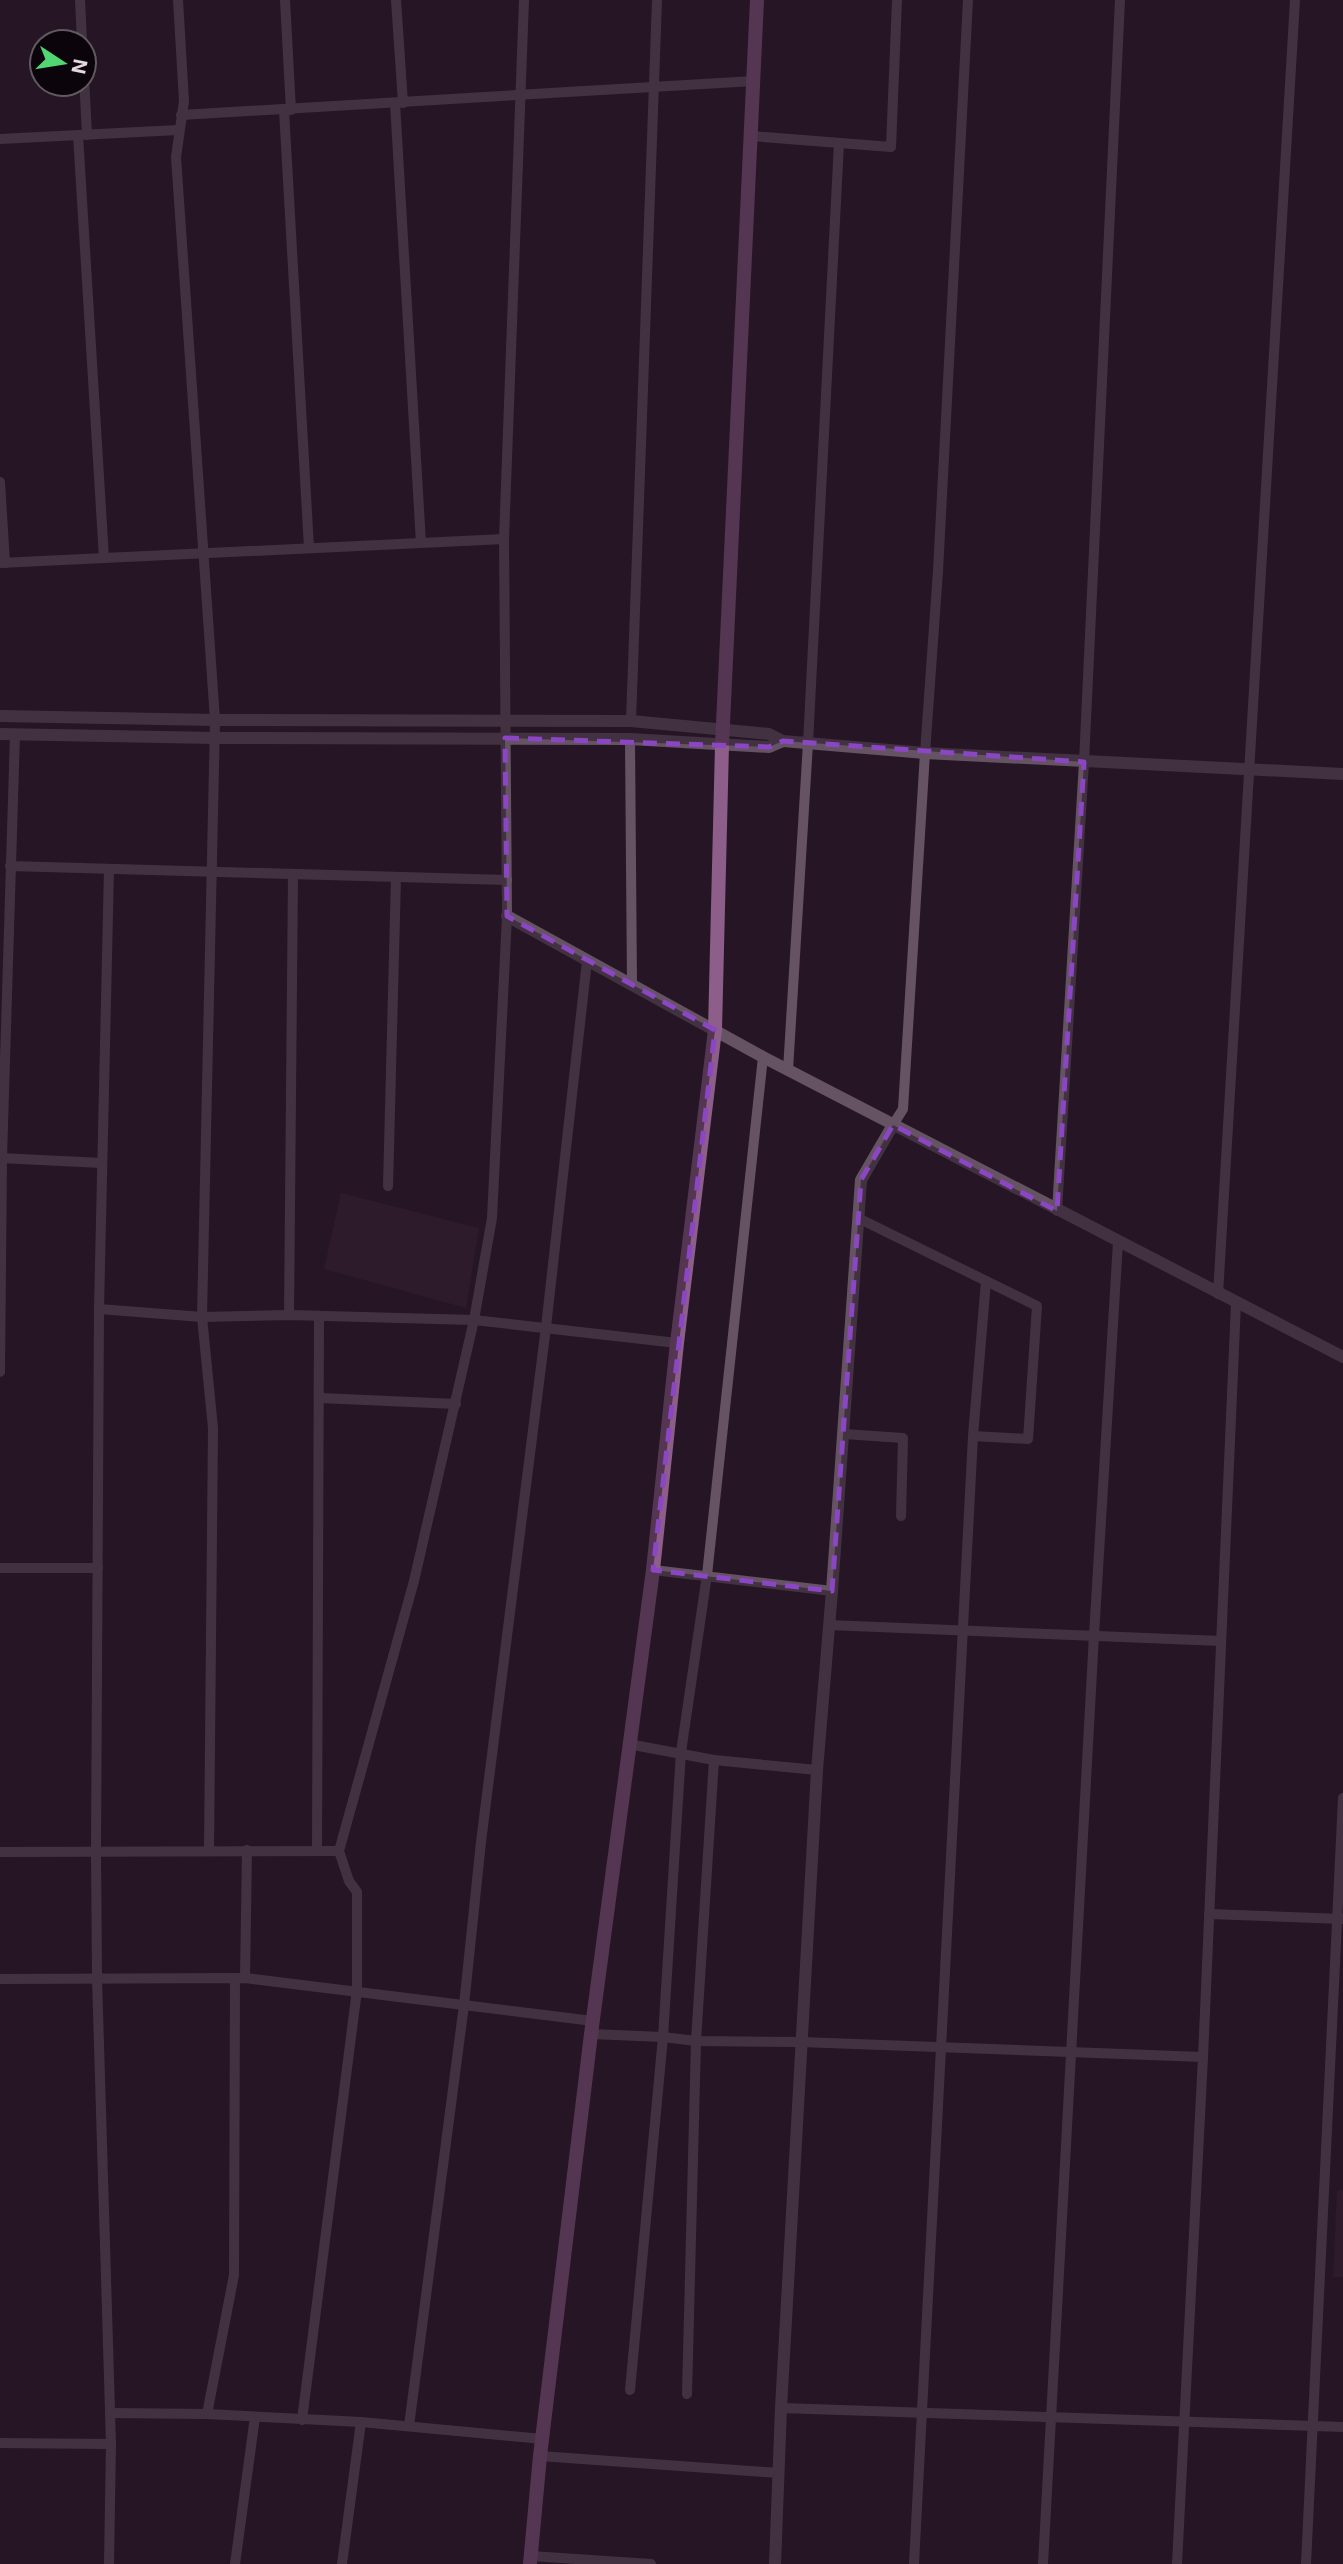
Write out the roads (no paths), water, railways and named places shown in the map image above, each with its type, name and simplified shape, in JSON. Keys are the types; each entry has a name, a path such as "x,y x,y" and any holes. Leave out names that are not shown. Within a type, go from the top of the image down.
{"main road":[{"path":"531,2560 540,2456 628,1744 653,1570 715,1030 723,737 757,0"}],"street":[{"path":"80,0 81,28"},
{"path":"178,0 184,101 176,157 215,720 202,1317 213,1428 209,1850"},
{"path":"285,0 309,548"},
{"path":"396,0 421,543"},
{"path":"302,2420 357,1990 357,1892 349,1881 339,1852 414,1581 456,1404 492,1218 507,916 504,539 524,0"},
{"path":"631,721 657,0"},
{"path":"751,136 891,147 897,0"},
{"path":"775,2564 781,2408 817,1770 861,1180 903,1109 938,571 968,0"},
{"path":"1057,1210 1084,762 1120,0"},
{"path":"1218,1294 1295,0"},
{"path":"181,115 754,81"},
{"path":"84,98 83,135 104,558"},
{"path":"0,139 178,130"},
{"path":"788,1070 839,143"},
{"path":"0,482 3,563 504,539"},
{"path":"0,716 215,720 631,721 723,737"},
{"path":"0,734 215,738 630,739 769,734 783,741 925,753 1343,774"},
{"path":"0,1372 7,861 15,734"},
{"path":"630,739 632,986"},
{"path":"7,861 109,869 507,880"},
{"path":"109,869 99,1309 96,1850 97,1978 111,2444 109,2564"},
{"path":"289,1315 293,874"},
{"path":"388,1186 396,877"},
{"path":"507,916 763,1057 1343,1357"},
{"path":"410,2426 546,1327 587,961"},
{"path":"630,2390 663,2037 681,1752 707,1575 763,1057"},
{"path":"1,1158 102,1163"},
{"path":"858,1218 1037,1306 1028,1439 973,1436"},
{"path":"1044,2564 1118,1242"},
{"path":"914,2564 973,1436 986,1281"},
{"path":"1177,2564 1203,2057 1236,1303"},
{"path":"99,1309 202,1317 289,1315 474,1320 677,1343"},
{"path":"317,1851 319,1316"},
{"path":"320,1398 456,1404"},
{"path":"844,1434 903,1438 901,1516"},
{"path":"0,1568 98,1567"},
{"path":"653,1570 832,1591"},
{"path":"829,1625 1221,1641"},
{"path":"628,1744 714,1759 817,1770"},
{"path":"687,2394 696,2041 714,1759"},
{"path":"1306,2564 1340,1919 1343,1798"},
{"path":"207,2414 234,2275 240,1978 247,1850"},
{"path":"0,1852 339,1852"},
{"path":"1209,1914 1340,1919"},
{"path":"0,1979 240,1978 357,1990 464,2005 592,2028 696,2041 801,2042 1203,2057"},
{"path":"781,2408 1343,2427"},
{"path":"110,2413 207,2414 361,2422 543,2439"},
{"path":"235,2564 255,2417"},
{"path":"342,2564 361,2422"},
{"path":"0,2443 111,2444"},
{"path":"540,2456 779,2473"},
{"path":"531,2560 651,2564"}]}
